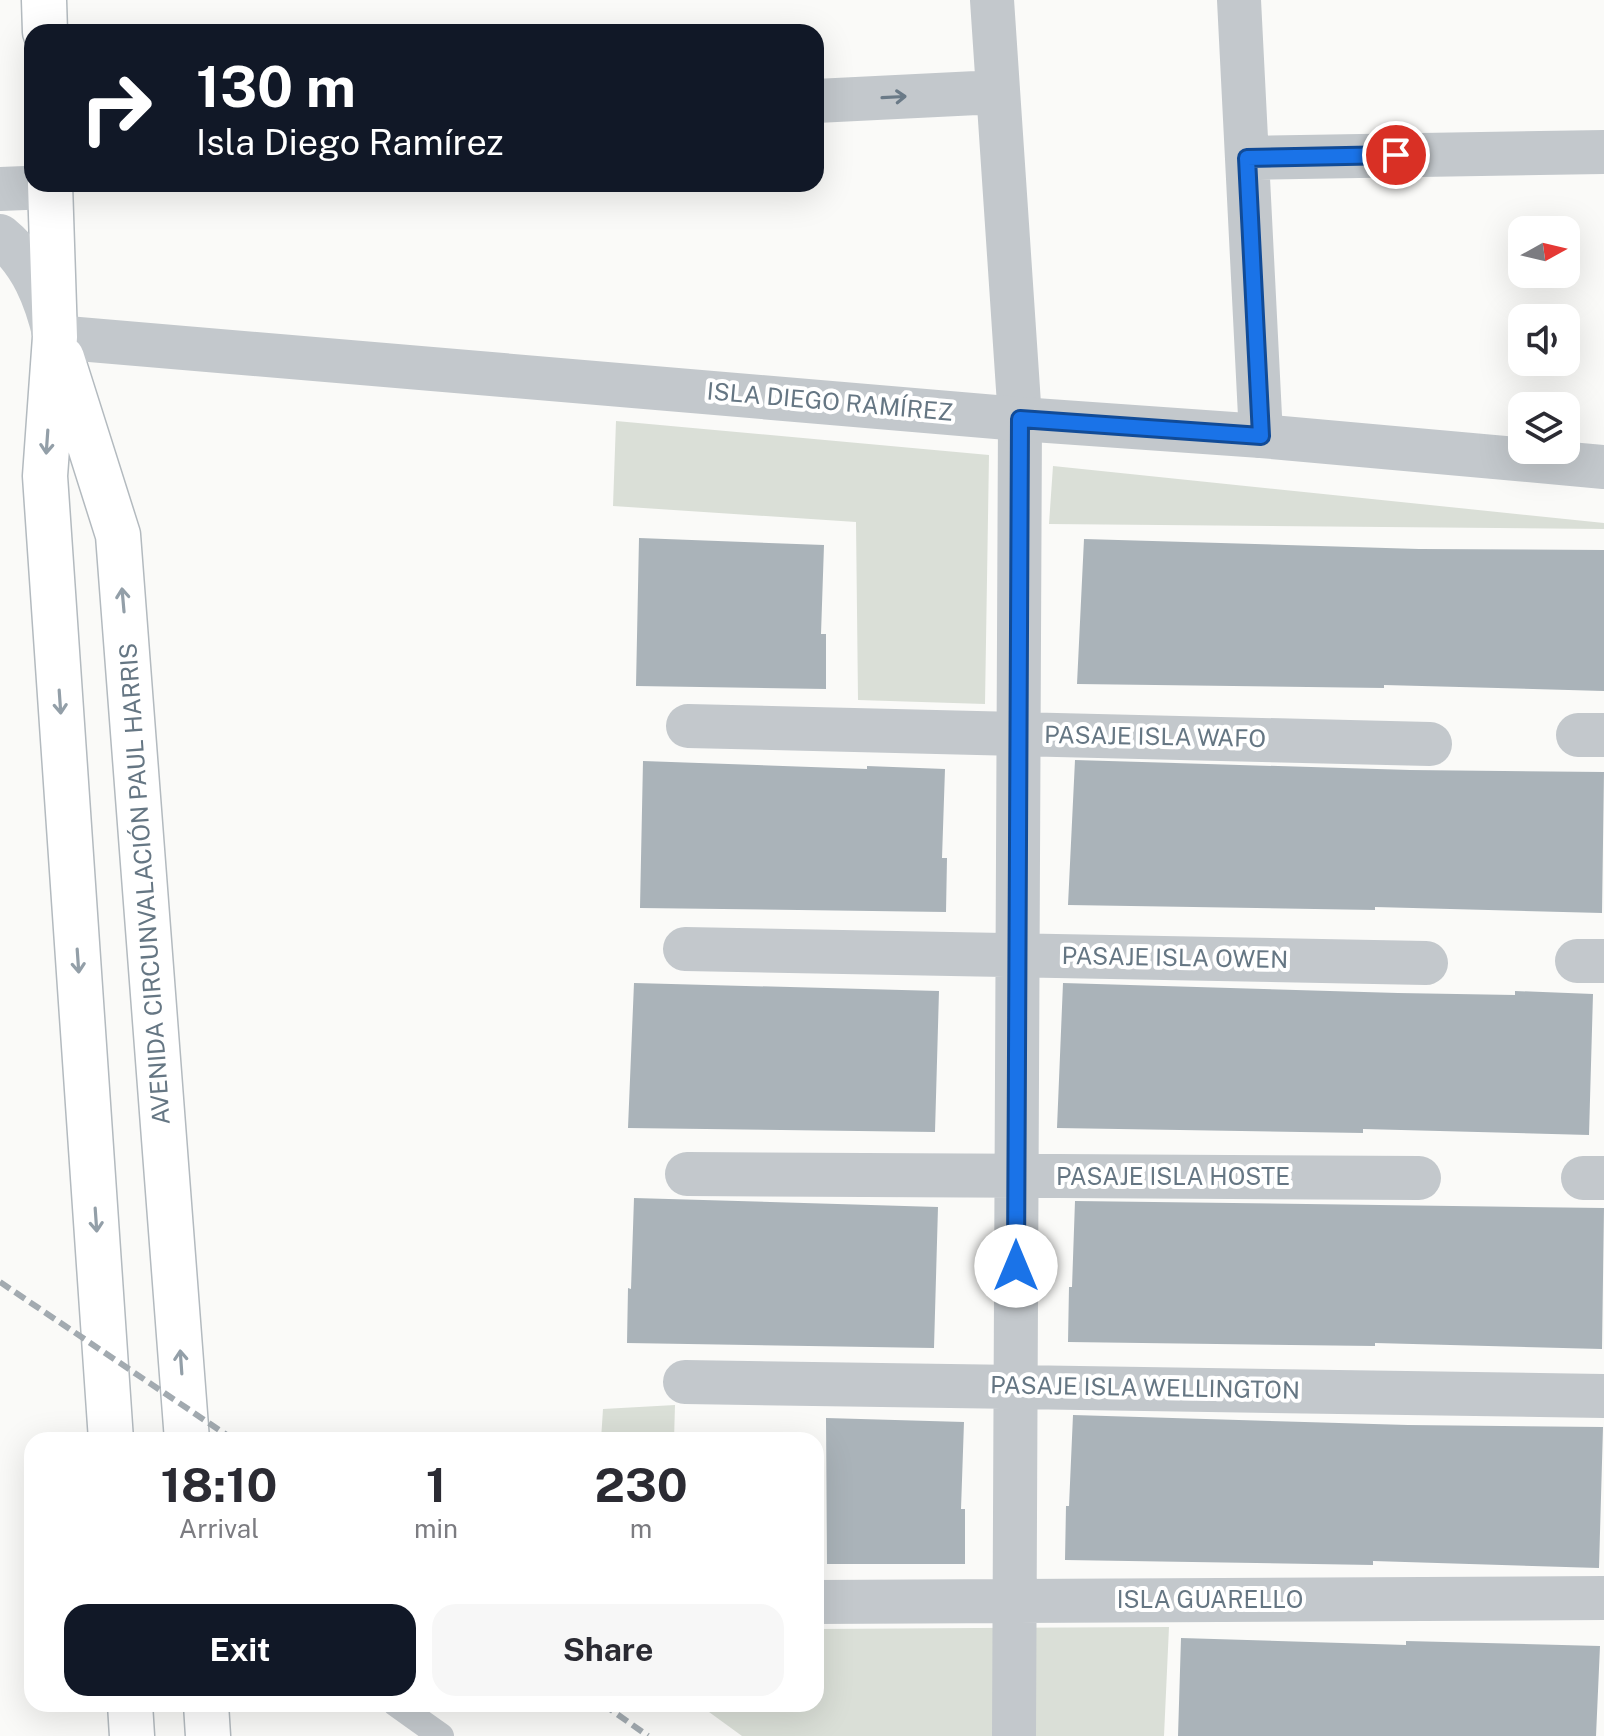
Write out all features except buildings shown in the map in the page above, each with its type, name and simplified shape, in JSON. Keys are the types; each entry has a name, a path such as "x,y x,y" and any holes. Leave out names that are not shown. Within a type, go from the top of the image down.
{"main road":[{"path":"44,0 45,24"},
{"name":"AVENIDA CIRCUNVALACIÓN PAUL HARRIS","path":"50,192 55,337 45,476 110,1432"},
{"name":"AVENIDA CIRCUNVALACIÓN PAUL HARRIS","path":"55,337 118,535 186,1432"},
{"path":"130,1712 132,1736"},
{"path":"206,1712 208,1736"}],"street":[{"path":"992,0 1020,419 1014,1736"},
{"path":"1239,0 1261,436"},
{"path":"824,101 997,92"},
{"path":"1247,158 1604,152"},
{"path":"0,189 24,187"},
{"path":"0,236 24,261 39,284 55,337"},
{"name":"ISLA DIEGO RAMÍREZ","path":"55,337 1604,467"},
{"name":"PASAJE ISLA WAFO","path":"688,726 1430,744"},
{"name":"PASAJE ISLA OWEN","path":"685,949 1426,963"},
{"name":"PASAJE ISLA HOSTE","path":"687,1174 1419,1178"},
{"name":"PASAJE ISLA WELLINGTON","path":"685,1382 1604,1396"},
{"name":"ISLA GUARELLO","path":"824,1602 1604,1598"}],"lane":[{"path":"407,1712 441,1736"}],"shaded area":[{"path":"616,421 989,455 985,704 858,700 856,522 613,506"},
{"path":"1053,466 1604,523 1604,529 1049,524"},
{"path":"675,1405 674,1432 602,1432 603,1409"},
{"path":"1169,1627 1164,1736 742,1736 709,1712 824,1712 824,1629"}],"railway":[{"path":"0,1282 222,1432"},
{"path":"614,1712 648,1736"}],"route":[{"path":"1016,1266 1020,419 1261,436 1247,158 1396,155"}]}
